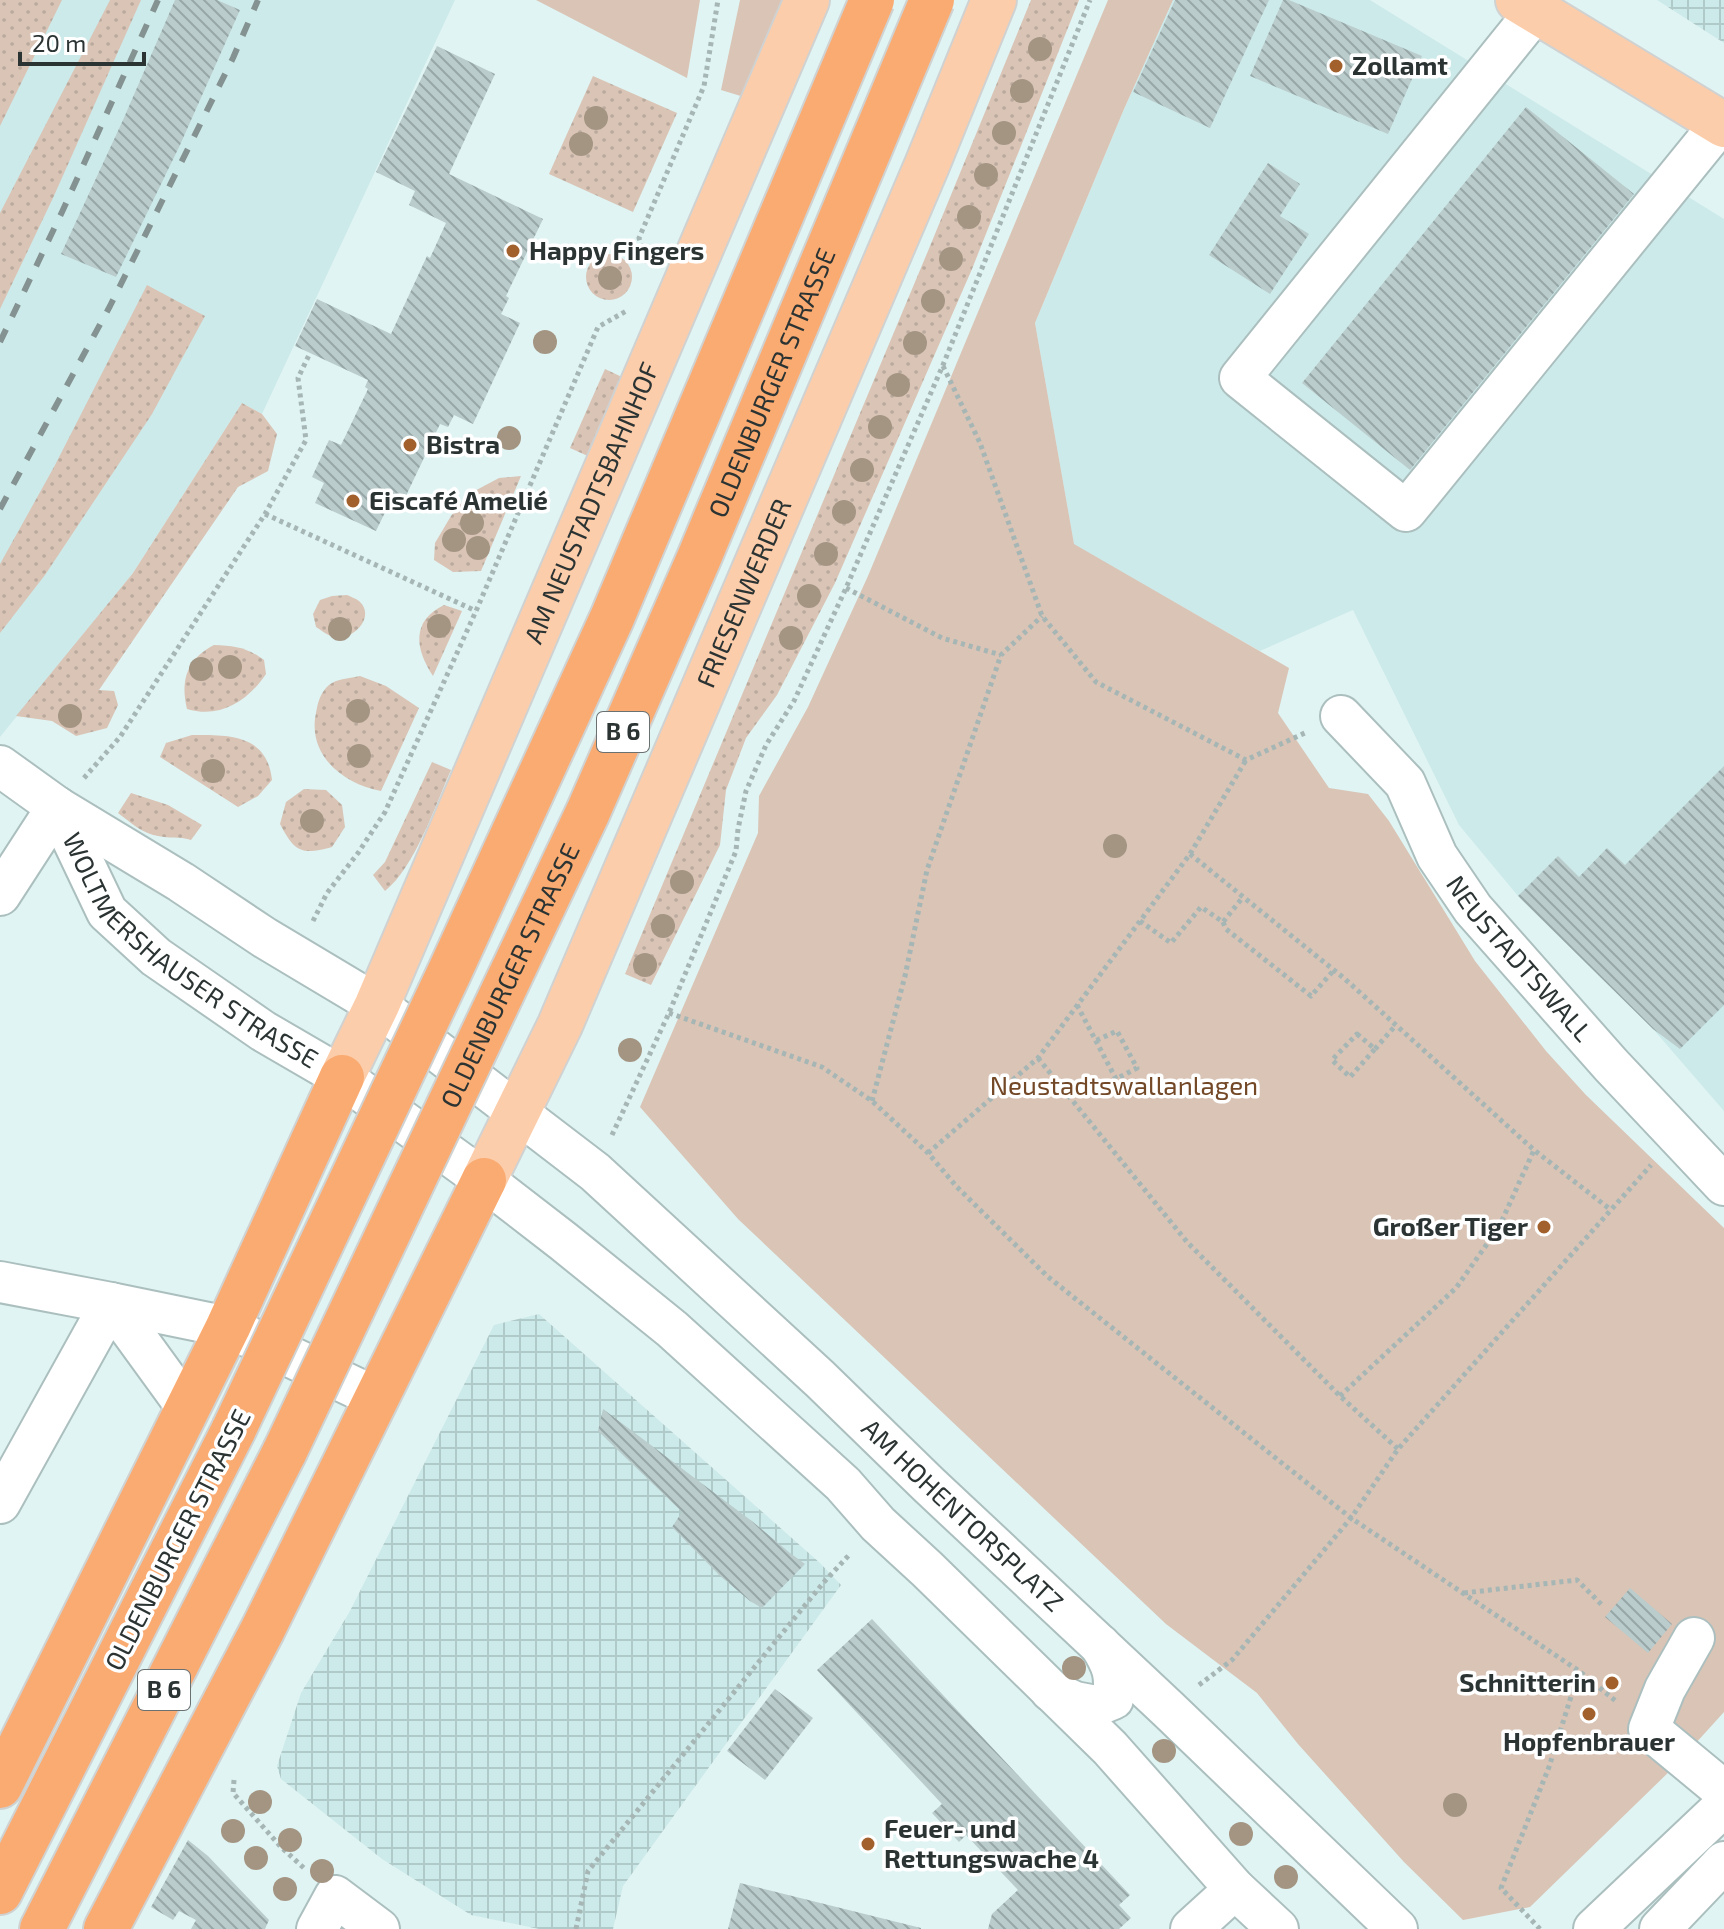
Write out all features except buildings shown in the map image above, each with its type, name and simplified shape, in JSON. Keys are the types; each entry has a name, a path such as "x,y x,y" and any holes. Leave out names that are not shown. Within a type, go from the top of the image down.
{"highway":[{"name":"OLDENBURGER STRASSE","path":"0,1892 234,1429 457,957 606,632 872,0"},
{"name":"OLDENBURGER STRASSE","path":"42,1929 285,1451 600,784 699,558 932,0"},
{"path":"0,1786 228,1327 342,1077"},
{"path":"106,1929 263,1629 484,1180"}],"main road":[{"name":"AM NEUSTADTSBAHNHOF","path":"342,1077 377,1005 807,0"},
{"name":"FRIESENWERDER","path":"484,1180 560,1025 927,165 994,0"},
{"path":"1527,5 1722,124"}],"street":[{"path":"1527,5 1240,378 1406,511 1722,124"},
{"name":"NEUSTADTSWALL","path":"1341,716 1405,783 1437,856 1473,909 1611,1065 1724,1185"},
{"name":"WOLTMERSHAUSER STRASSE","path":"0,766 57,807 377,1005 517,1112"},
{"name":"WOLTMERSHAUSER STRASSE","path":"57,807 107,912 156,957 263,1031 342,1077 484,1180"},
{"path":"0,895 57,807"},
{"name":"AM HOHENTORSPLATZ","path":"517,1112 595,1172 820,1379 1397,1929"},
{"path":"484,1180 672,1329 843,1484 878,1524 1110,1748 1235,1889 1278,1929"},
{"path":"0,1282 228,1327 377,1398"},
{"path":"111,1303 188,1409"},
{"path":"0,1503 111,1303"},
{"path":"843,1484 873,1470 901,1475 929,1485"},
{"path":"1694,1638 1665,1689 1649,1729 1724,1791"},
{"path":"1051,1691 1075,1702 1096,1706 1113,1699 1116,1682 1111,1664 1098,1643"},
{"path":"1594,1929 1724,1806"},
{"path":"1660,1929 1724,1862"},
{"path":"1191,1929 1235,1889"},
{"path":"326,1913 379,1929"}],"path":[{"path":"639,238 704,86 718,0"},
{"path":"595,1172 669,1013 736,851 746,791 766,745 794,701 943,365 1090,0"},
{"path":"297,956 327,893 385,812 476,611 598,327"},
{"path":"57,807 120,737 265,514 306,440 298,378 310,353"},
{"path":"943,365 980,443 1042,616 1096,682 1246,760"},
{"path":"265,514 476,611"},
{"path":"846,588 942,638 1001,655"},
{"path":"872,1101 905,976 927,870 1001,655 1042,616"},
{"path":"928,1153 1038,1058 1190,854 1246,760 1341,716"},
{"path":"1190,854 1334,970 1534,1150 1611,1210"},
{"path":"1223,922 1243,897"},
{"path":"1140,921 1171,943 1201,907 1311,996 1334,970"},
{"path":"1077,1005 1095,1041 1116,1079 1137,1068 1117,1031 1095,1041"},
{"path":"669,1013 822,1067 872,1101 928,1153 957,1187 1047,1276 1351,1518 1579,1671 1649,1729"},
{"path":"1375,1049 1357,1034 1332,1060 1350,1077 1375,1049 1396,1025"},
{"path":"1038,1058 1187,1242 1340,1396 1398,1449"},
{"path":"1168,1709 1232,1660 1351,1518 1398,1449 1678,1134"},
{"path":"1340,1396 1456,1288 1499,1227 1534,1150"},
{"path":"576,1929 588,1871 824,1582 878,1524"},
{"path":"1463,1593 1577,1580 1603,1606"},
{"path":"1540,1929 1501,1888 1549,1767 1579,1671"},
{"path":"233,1793 281,1847 326,1913"}],"shaded area":[{"path":"0,0 455,0 262,414 242,403 133,573 0,737"},
{"path":"1173,0 1370,0 1724,219 1724,1111 1653,1029 1518,896 1459,825 1353,610 1260,651 1074,545 1035,323"},
{"path":"1657,0 1724,0 1724,43"},
{"path":"539,1314 841,1585 623,1886 613,1929 539,1929 471,1915 382,1859 281,1779 277,1766 301,1693 350,1611 494,1325"}],"green space":[{"path":"0,0 62,0 0,126"},
{"path":"110,0 141,0 0,309 0,213"},
{"path":"536,0 700,0 687,78"},
{"path":"740,0 783,0 744,97 721,90"},
{"path":"1031,0 1079,0 972,269 835,583 777,695 746,738 726,790 720,845 651,985 625,974"},
{"name":"Neustadtswallanlagen","path":"1108,0 1173,0 1035,323 1074,544 1289,668 1278,713 1329,788 1368,794 1389,821 1475,961 1546,1051 1586,1095 1724,1228 1724,1712 1675,1766 1530,1907 1463,1920 1404,1862 1298,1744 1257,1693 1166,1624 738,1219 640,1107 758,833 759,796 808,707 868,576"},
{"path":"593,76 677,113 633,212 549,174"},
{"path":"609,254 625,261 632,277 625,293 609,300 593,293 586,277 593,261"},
{"path":"147,285 205,316 152,414 45,575 0,633 0,564 54,467"},
{"path":"605,369 624,378 590,457 570,448"},
{"path":"242,403 262,414 277,434 268,471 238,487 99,690 114,691 118,705 107,728 76,736 52,721 16,716 133,573"},
{"path":"521,476 481,571 453,572 434,560 435,543 469,494 499,478"},
{"path":"347,595 364,607 364,621 360,627 340,638 316,627 313,614 320,600"},
{"path":"444,605 462,611 433,676 422,656 419,636 426,619"},
{"path":"214,645 252,652 264,660 266,674 251,692 232,705 211,712 187,709 184,689 188,671 197,657"},
{"path":"360,676 386,686 419,708 381,791 341,774 331,765 317,742 316,713 323,691 336,681"},
{"path":"192,735 244,740 263,754 272,780 258,796 238,807 160,757 166,743"},
{"path":"432,762 451,770 415,852 385,891 373,875 385,862"},
{"path":"304,789 326,790 342,805 345,827 332,847 313,851 300,849 290,841 280,824 286,802"},
{"path":"131,793 168,805 202,825 191,840 147,833 118,813"}],"railway":[{"path":"0,342 158,0"},
{"path":"0,509 110,306 233,58 258,0"}],"place":[{"name":"Zollamt","path":"1336,66"},
{"name":"Happy Fingers","path":"513,251"},
{"name":"Bistra","path":"410,445"},
{"name":"Eiscafé Amelié","path":"353,501"},
{"name":"Großer Tiger","path":"1544,1227"},
{"name":"Schnitterin","path":"1612,1683"},
{"name":"Hopfenbrauer","path":"1589,1714"},
{"name":"Feuer- und Rettungswache 4","path":"868,1844"}]}
